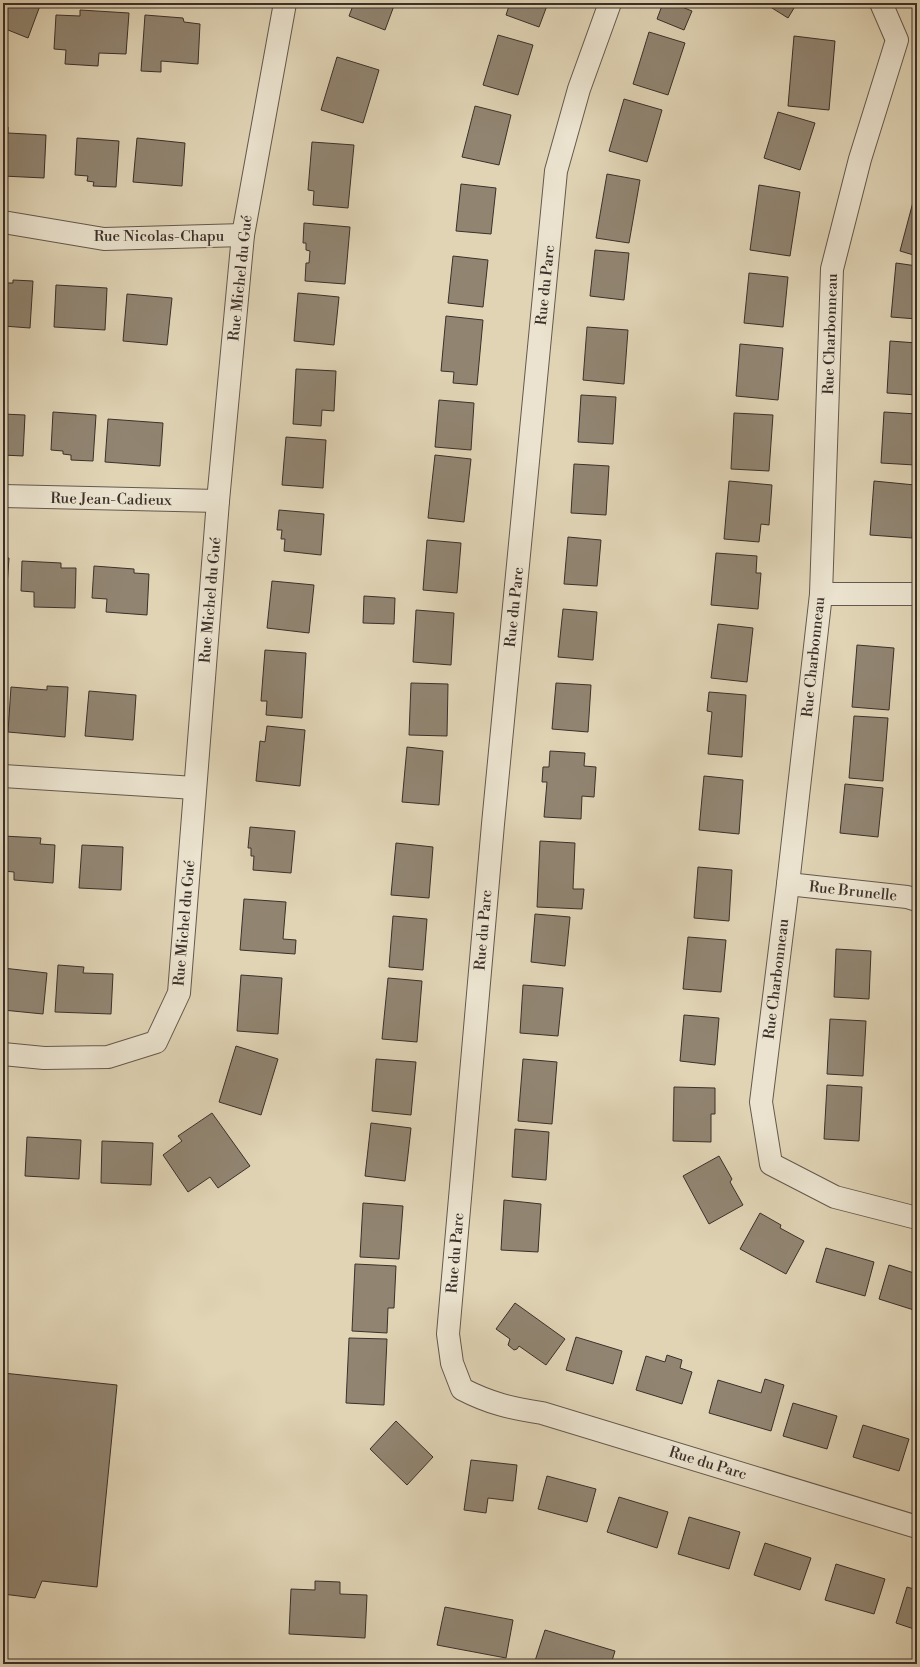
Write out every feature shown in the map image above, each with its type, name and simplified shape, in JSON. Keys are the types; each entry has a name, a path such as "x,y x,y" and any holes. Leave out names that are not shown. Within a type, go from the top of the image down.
{"street":[{"name":"Rue Michel du Gué","path":"3,1054 44,1058 108,1057 156,1042 179,993 218,501 243,235 285,3"},
{"name":"Rue du Parc","path":"610,3 579,89 556,171 494,816 449,1318 448,1334 452,1362 462,1389 482,1399 510,1408 542,1412 917,1527"},
{"name":"Rue Charbonneau","path":"881,3 897,40 860,159 832,269 821,594 788,884 760,1102 771,1164 835,1197 917,1218"},
{"name":"Rue Nicolas-Chapu","path":"3,222 104,239 243,235"},
{"name":"Rue Jean-Cadieux","path":"3,496 218,501"},
{"path":"821,594 917,594"},
{"path":"3,776 195,788"},
{"name":"Rue Brunelle","path":"788,884 907,897 917,900"}],"building":[{"path":"3,3 41,3 28,38 3,28"},
{"path":"354,3 395,3 385,30 349,16"},
{"path":"510,3 548,3 539,27 506,15"},
{"path":"663,3 672,3 692,11 684,30 657,19"},
{"path":"764,3 797,3 788,18"},
{"path":"80,10 129,13 126,54 99,53 98,66 65,64 66,50 54,49 56,15 80,16"},
{"path":"145,15 183,18 184,22 200,24 198,64 161,61 161,72 141,71"},
{"path":"649,32 685,43 668,95 633,84"},
{"path":"498,35 533,45 518,95 483,85"},
{"path":"794,36 835,41 829,110 788,106"},
{"path":"337,57 379,70 363,123 321,110"},
{"path":"624,99 662,110 647,162 609,151"},
{"path":"475,106 511,115 499,165 462,157"},
{"path":"778,112 815,123 800,170 764,158"},
{"path":"3,127 8,127 8,133 46,135 44,178 3,176"},
{"path":"77,138 119,141 116,187 93,186 94,182 87,181 88,176 75,175"},
{"path":"137,138 185,143 182,186 133,182"},
{"path":"312,142 354,145 348,208 313,205 314,191 308,190"},
{"path":"607,174 640,180 629,243 596,238"},
{"path":"461,184 496,188 491,234 456,231"},
{"path":"759,185 800,192 790,256 750,250"},
{"path":"917,187 917,256 900,251"},
{"path":"304,223 350,227 345,284 305,281 306,263 309,263 310,251 306,250 306,243 303,243"},
{"path":"595,250 629,253 624,300 590,296"},
{"path":"453,256 488,260 483,307 448,303"},
{"path":"896,263 917,266 917,319 891,317"},
{"path":"749,273 788,277 783,327 744,323"},
{"path":"13,280 33,281 30,328 3,326 3,286 5,286 5,283 13,283"},
{"path":"56,285 107,288 105,330 54,327"},
{"path":"298,293 339,297 334,345 294,341"},
{"path":"127,294 172,298 167,345 123,341"},
{"path":"446,316 483,320 477,385 453,383 454,372 441,371"},
{"path":"587,327 628,330 624,384 583,380"},
{"path":"890,341 917,343 917,395 887,393"},
{"path":"740,344 783,348 778,400 736,396"},
{"path":"296,369 336,371 334,411 322,410 321,426 293,424"},
{"path":"581,395 616,397 613,444 578,442"},
{"path":"439,400 474,403 471,450 435,447"},
{"path":"53,412 96,415 93,461 71,460 71,455 63,454 63,451 51,450"},
{"path":"884,412 917,414 915,465 881,463"},
{"path":"734,413 773,415 769,471 731,469"},
{"path":"3,414 25,415 23,456 3,455"},
{"path":"108,419 163,423 160,466 105,462"},
{"path":"286,437 326,440 323,488 282,485"},
{"path":"435,455 471,459 464,522 428,518"},
{"path":"574,464 609,466 606,515 571,513"},
{"path":"729,481 772,485 769,525 761,524 759,542 724,539"},
{"path":"874,481 915,485 912,538 870,535"},
{"path":"279,510 324,514 321,555 284,551 285,539 281,539 282,530 277,530"},
{"path":"568,537 601,540 597,586 564,584"},
{"path":"427,540 461,543 457,593 423,590"},
{"path":"716,553 757,556 756,573 761,573 758,609 711,605"},
{"path":"3,558 9,558 6,600 3,599"},
{"path":"22,561 61,563 61,568 76,568 75,608 34,607 34,592 21,591"},
{"path":"94,566 134,569 134,573 149,574 147,615 106,612 107,599 92,598"},
{"path":"272,581 314,585 309,633 267,628"},
{"path":"364,596 395,598 394,624 363,623"},
{"path":"563,609 597,612 593,660 558,657"},
{"path":"416,610 454,613 451,665 413,662"},
{"path":"718,624 753,628 747,682 711,678"},
{"path":"857,645 894,648 889,710 852,707"},
{"path":"265,650 306,653 302,718 266,715 267,701 261,701"},
{"path":"411,683 448,684 447,736 409,735"},
{"path":"556,683 591,685 588,732 552,729"},
{"path":"47,686 68,687 65,737 8,732 11,687 47,690"},
{"path":"89,691 136,695 133,740 85,736"},
{"path":"709,692 746,695 742,757 708,754 712,712 707,711"},
{"path":"854,716 888,718 883,781 849,778"},
{"path":"267,726 305,730 300,786 256,781 260,741 265,742"},
{"path":"407,747 443,751 439,805 402,802"},
{"path":"550,751 585,753 584,766 596,767 594,797 582,796 581,819 544,817 547,782 542,782 543,767 549,767"},
{"path":"704,776 743,780 739,834 699,830"},
{"path":"845,784 883,788 878,837 840,833"},
{"path":"250,827 295,831 291,873 253,870 254,856 251,856 251,848 248,848"},
{"path":"3,836 41,838 40,844 55,845 53,883 14,880 14,872 3,871"},
{"path":"540,841 575,843 573,889 584,889 582,909 537,907"},
{"path":"396,843 433,847 429,898 391,895"},
{"path":"82,845 123,847 121,890 79,888"},
{"path":"698,867 732,870 729,921 694,918"},
{"path":"244,899 286,902 283,939 296,940 295,954 240,950"},
{"path":"535,914 570,917 565,966 531,962"},
{"path":"393,916 427,919 423,970 389,967"},
{"path":"688,937 726,940 721,992 683,989"},
{"path":"836,949 871,951 869,999 834,997"},
{"path":"58,965 84,967 83,973 113,974 111,1014 55,1012"},
{"path":"3,968 47,973 43,1014 3,1010"},
{"path":"241,975 282,978 278,1034 237,1031"},
{"path":"388,978 422,981 417,1042 382,1039"},
{"path":"523,985 563,988 558,1036 520,1033"},
{"path":"684,1015 719,1018 715,1065 680,1061"},
{"path":"830,1019 866,1021 863,1076 827,1074"},
{"path":"236,1046 278,1059 261,1115 219,1102"},
{"path":"376,1059 416,1062 411,1115 372,1111"},
{"path":"523,1059 557,1062 552,1124 518,1121"},
{"path":"827,1085 862,1087 859,1141 824,1139"},
{"path":"674,1087 715,1088 715,1114 711,1114 711,1142 673,1141"},
{"path":"212,1113 250,1166 218,1188 210,1177 188,1192 163,1155 182,1141 178,1136"},
{"path":"371,1123 411,1128 405,1181 365,1176"},
{"path":"515,1129 549,1132 546,1180 512,1177"},
{"path":"3,1135 5,1135 3,1166"},
{"path":"27,1137 81,1140 79,1179 25,1176"},
{"path":"102,1141 153,1143 151,1185 101,1183"},
{"path":"719,1156 732,1179 730,1182 743,1205 709,1224 683,1176"},
{"path":"504,1200 541,1204 538,1252 501,1250"},
{"path":"363,1203 403,1206 399,1259 360,1257"},
{"path":"760,1213 781,1225 780,1228 804,1241 786,1274 740,1249"},
{"path":"826,1248 874,1262 865,1296 816,1282"},
{"path":"355,1264 396,1266 394,1308 388,1308 387,1333 352,1331"},
{"path":"889,1265 917,1274 917,1311 879,1299"},
{"path":"515,1303 565,1339 546,1365 519,1346 514,1350 508,1345 510,1339 496,1329"},
{"path":"576,1337 622,1351 613,1384 566,1370"},
{"path":"349,1338 387,1339 384,1405 346,1403"},
{"path":"667,1355 682,1360 680,1368 692,1372 682,1404 636,1390 646,1356 665,1362"},
{"path":"3,1373 117,1385 97,1587 42,1581 35,1598 3,1594"},
{"path":"765,1379 784,1385 771,1431 709,1413 718,1380 761,1393"},
{"path":"793,1403 837,1416 827,1449 783,1436"},
{"path":"396,1421 433,1457 407,1485 370,1449"},
{"path":"863,1425 909,1439 899,1471 853,1457"},
{"path":"471,1460 517,1465 513,1501 488,1498 486,1513 464,1510"},
{"path":"547,1476 596,1489 587,1522 538,1509"},
{"path":"619,1497 668,1512 657,1548 607,1532"},
{"path":"689,1517 740,1532 729,1569 678,1554"},
{"path":"765,1543 811,1558 800,1590 754,1575"},
{"path":"836,1564 885,1579 874,1614 825,1600"},
{"path":"315,1581 340,1582 340,1594 367,1595 365,1638 289,1634 291,1589 315,1590"},
{"path":"907,1587 917,1590 917,1630 896,1623"},
{"path":"445,1607 513,1620 506,1658 437,1645"},
{"path":"545,1630 615,1651 611,1664 534,1664"}]}
